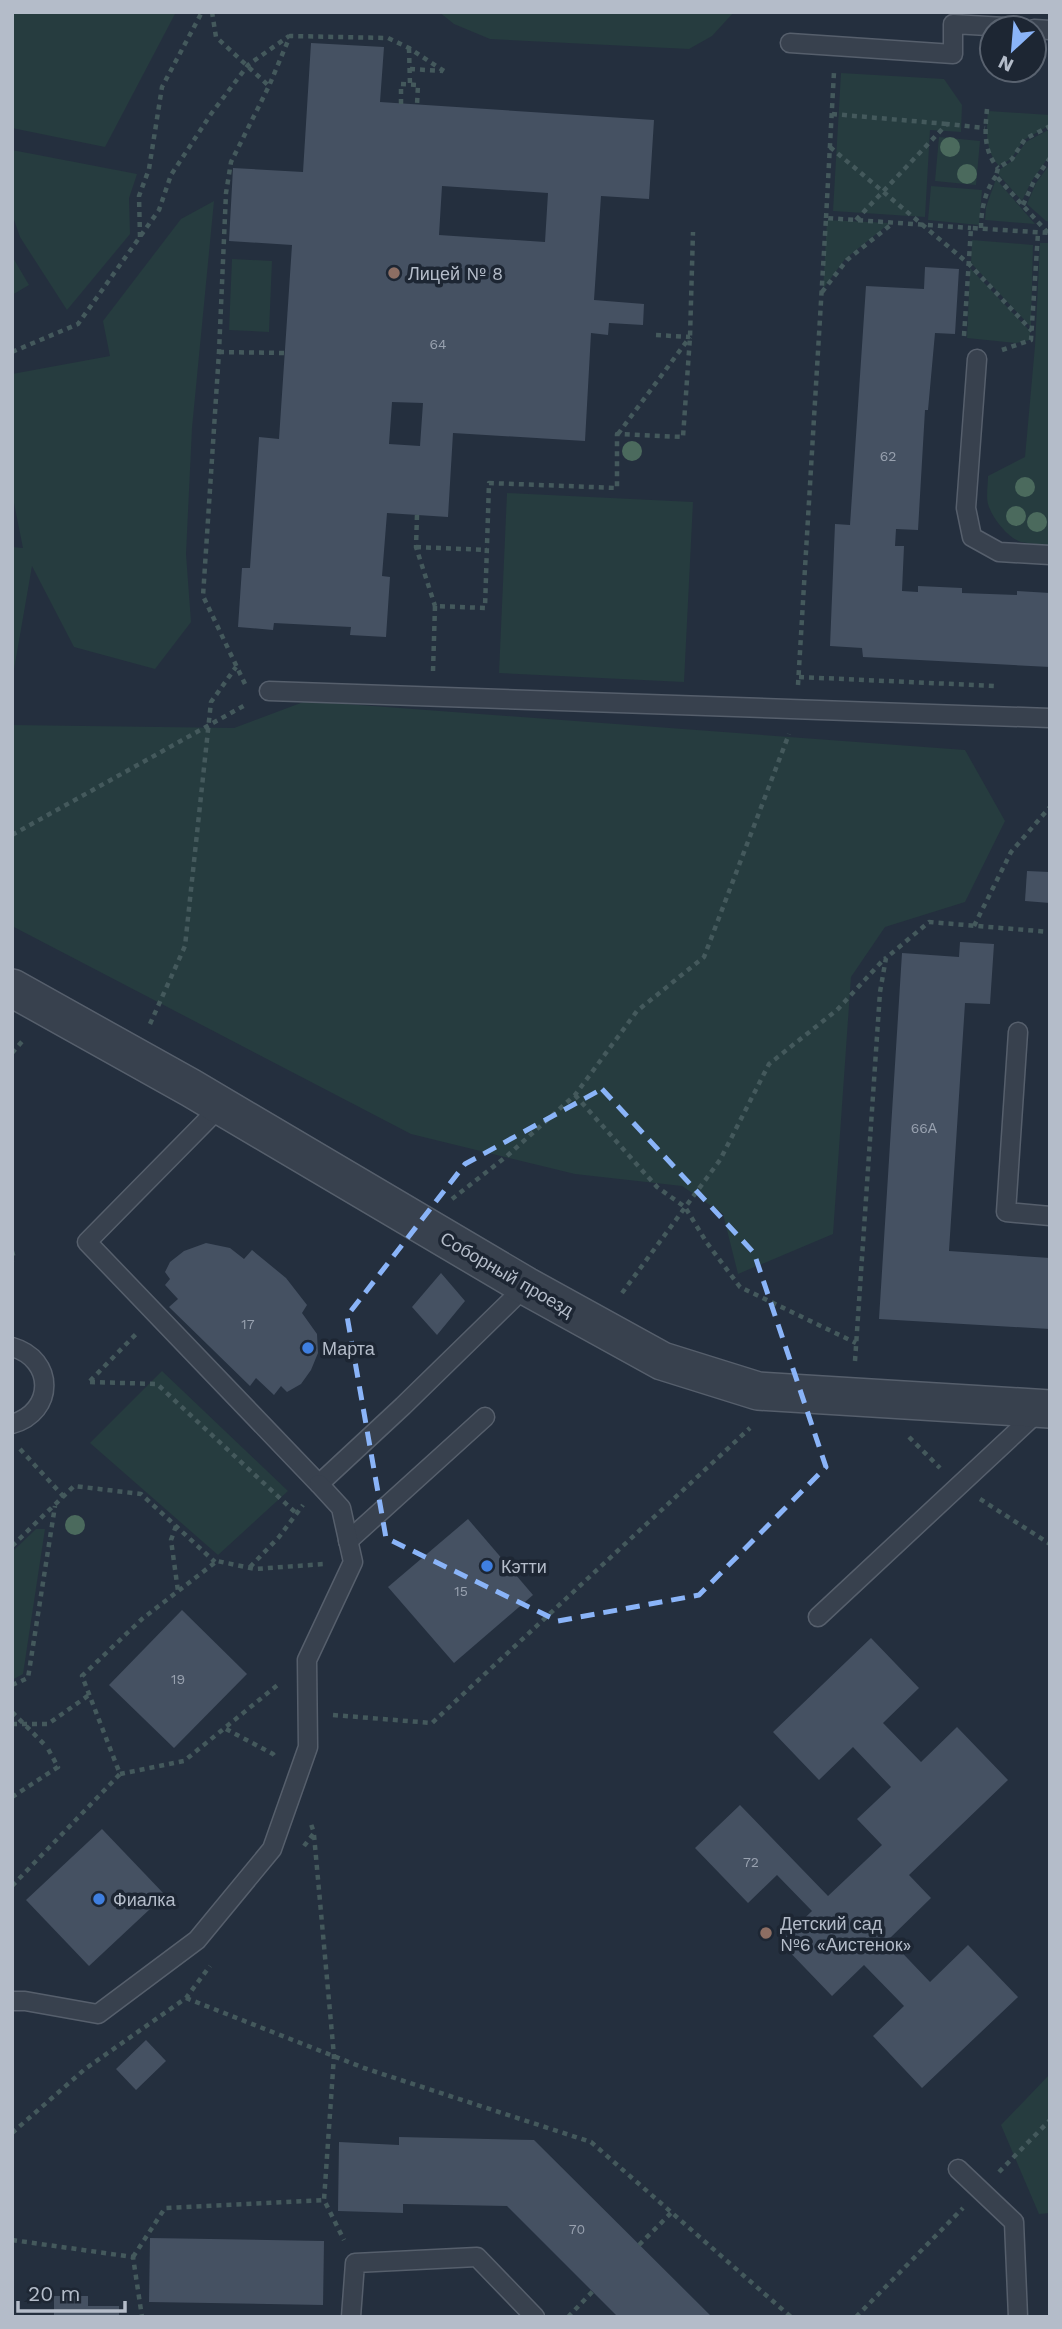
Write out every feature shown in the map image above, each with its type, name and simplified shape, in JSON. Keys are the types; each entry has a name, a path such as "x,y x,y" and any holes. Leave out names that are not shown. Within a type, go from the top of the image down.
{"street":[{"name":"Соборный проезд","path":"12,988 221,1106 526,1286 662,1361 758,1391 1046,1409"}],"lane":[{"path":"790,44 953,54 953,24 978,26"},
{"path":"977,359 966,508 972,537 999,552 1050,555"},
{"path":"269,691 1050,718"},
{"path":"1018,1032 1006,1213 1050,1216"},
{"path":"12,2001 98,2014 197,1940 272,1849 308,1747 307,1660 353,1562 341,1508 321,1482 87,1242 221,1106"},
{"path":"321,1482 526,1286"},
{"path":"12,1347 27,1352 37,1362 43,1373 45,1386 43,1399 36,1410 13,1425"},
{"path":"818,1616 958,1486 1046,1409"},
{"path":"348,1541 485,1417"},
{"path":"958,2169 1014,2222 1018,2317"},
{"path":"351,2317 355,2263 477,2257 535,2317"}],"path":[{"path":"140,237 139,196 149,169 162,87 202,12"},
{"path":"212,12 216,37 269,86"},
{"path":"12,352 78,324 159,210 171,175 247,65 290,36 388,38 444,71 410,69"},
{"path":"253,700 203,596 226,193 231,162 269,86 290,36"},
{"path":"409,48 410,85"},
{"path":"452,1199 507,1156 575,1095 637,1011 704,957 797,710 835,66"},
{"path":"401,104 401,84 418,85 417,105"},
{"path":"987,109 985,128 988,152 998,168"},
{"path":"832,114 985,128"},
{"path":"856,220 947,124"},
{"path":"981,229 982,211 998,168 1012,159 1026,139 1050,126"},
{"path":"830,147 968,264 1032,331"},
{"path":"1023,205 1034,180 1050,158"},
{"path":"996,176 1049,233"},
{"path":"826,218 1049,233"},
{"path":"821,293 847,260 893,222"},
{"path":"964,341 971,228"},
{"path":"617,434 683,437 690,337 693,232"},
{"path":"1031,340 1038,233"},
{"path":"656,335 690,337"},
{"path":"435,606 485,608 489,483 617,488 617,434 690,337"},
{"path":"219,352 285,353"},
{"path":"417,515 416,547 435,606 433,669"},
{"path":"416,547 487,550"},
{"path":"135,1057 185,946 211,702 236,667"},
{"path":"799,677 1008,687"},
{"path":"12,835 269,691"},
{"path":"974,926 1011,852 1050,807"},
{"path":"622,1293 720,1160 769,1064 837,1010 886,958 929,922 1050,932"},
{"path":"854,1365 880,992 886,958"},
{"path":"575,1095 657,1187 685,1207 707,1243 740,1287 856,1343"},
{"path":"12,1251 12,1261"},
{"path":"157,1314 89,1381 157,1384 297,1514"},
{"path":"308,1713 432,1723 760,1419"},
{"path":"903,1430 958,1486 1050,1544"},
{"path":"20,1448 64,1497"},
{"path":"249,1568 279,1537 321,1482"},
{"path":"12,1546 75,1486 141,1494 215,1562 255,1569 353,1562"},
{"path":"12,1685 28,1678 55,1505"},
{"path":"176,1526 170,1540 178,1591"},
{"path":"121,1774 82,1676 142,1619 215,1562"},
{"path":"12,1886 121,1774 184,1761 275,1687"},
{"path":"12,1724 48,1724 89,1695"},
{"path":"12,1712 47,1747 58,1768 12,1797"},
{"path":"314,1833 334,2056 324,2200 355,2263"},
{"path":"186,1998 377,2072 591,2142 791,2317"},
{"path":"12,2133 85,2069"},
{"path":"856,2317 1050,2120"},
{"path":"142,2317 133,2257 165,2208 324,2200"},
{"path":"639,2245 672,2212"},
{"path":"12,2240 133,2257"},
{"path":"568,2317 593,2291"}],"highlighted area":[{"path":"602,1089 754,1253 826,1467 699,1595 558,1621 386,1538 347,1316 465,1164"}],"green space":[{"path":"12,12 176,12 105,147 12,128"},
{"path":"439,12 734,12 712,36 689,49 490,39 454,24"},
{"path":"841,73 944,79 962,105 961,132 930,130 925,217 833,211"},
{"path":"988,111 1050,115 1050,125 1024,140 1011,159 999,166 989,147"},
{"path":"1050,129 1050,155 1031,182 1022,201 998,174 999,170 1013,160 1026,142"},
{"path":"939,137 980,141 976,185 935,181"},
{"path":"12,150 137,174 129,198 130,234 67,310 20,237 12,214"},
{"path":"1050,164 1050,222 1027,204 1036,183"},
{"path":"996,179 1035,224 985,220 986,207"},
{"path":"931,186 982,190 979,225 928,220"},
{"path":"214,201 192,428 186,554 191,622 155,669 74,647 32,566 12,681 12,547 23,548 12,493 12,374 110,356 103,321 181,219"},
{"path":"827,220 890,223 845,259 823,289"},
{"path":"972,240 1033,245 1031,327 971,263"},
{"path":"1040,243 1050,243 1050,545 1021,542 1011,536 993,515 987,498 988,476 1025,457 1035,346"},
{"path":"12,256 29,285 12,295"},
{"path":"232,259 272,261 269,332 229,330"},
{"path":"970,268 1030,331 1030,340 1016,343 967,338"},
{"path":"507,493 693,502 684,682 499,673"},
{"path":"306,701 965,750 1005,821 965,902 885,927 851,977 833,1234 738,1274 723,1214 682,1186 575,1174 411,1134 12,926 12,725 234,728"},
{"path":"162,1371 288,1491 218,1555 90,1443"},
{"path":"36,1529 45,1529 23,1674 12,1680 12,1552"},
{"path":"1050,2074 1050,2213 1039,2214 1001,2125"}],"building":[{"path":"311,43 384,47 380,102 654,120 649,199 601,196 594,300 644,304 643,325 609,323 608,335 591,333 585,441 453,433 448,517 387,513 382,576 390,577 386,637 350,635 351,627 274,623 273,630 238,627 242,568 250,568 259,437 279,439 292,245 229,241 233,168 303,172","holes":["442,186 548,193 545,242 439,235","392,402 423,403 420,446 389,444"]},
{"path":"925,267 959,269 955,334 935,333 928,410 925,410 918,530 896,529 895,546 904,546 902,591 918,592 918,586 962,588 962,593 1050,593 1050,667 863,657 862,648 830,646 835,524 850,525 866,286 924,289"},
{"path":"1027,871 1050,872 1050,903 1025,901"},
{"path":"960,942 994,944 990,1004 965,1003 949,1251 1050,1258 1050,1329 879,1319 902,953 959,957"},
{"path":"206,1243 230,1248 244,1259 252,1250 286,1278 307,1305 302,1313 317,1334 318,1353 301,1384 287,1392 281,1386 274,1395 256,1378 250,1386 169,1307 178,1299 165,1285 170,1279 165,1272 170,1262 184,1251"},
{"path":"441,1273 465,1301 437,1335 412,1307"},
{"path":"468,1519 533,1595 454,1663 388,1587"},
{"path":"182,1610 247,1674 174,1748 109,1685"},
{"path":"871,1638 919,1688 883,1723 921,1762 957,1727 1008,1780 909,1875 931,1898 889,1939 930,1982 968,1945 1018,1997 922,2088 873,2036 904,2006 864,1965 832,1996 780,1942 812,1911 777,1875 748,1903 695,1848 740,1805 828,1896 882,1845 857,1819 891,1787 853,1747 819,1780 773,1732"},
{"path":"102,1829 165,1895 89,1966 26,1900"},
{"path":"146,2040 166,2061 136,2090 116,2069"},
{"path":"399,2137 534,2140 712,2317 618,2317 507,2206 403,2204 403,2213 338,2211 339,2142 399,2145"},
{"path":"150,2238 324,2241 323,2305 149,2302"},
{"path":"54,2296 88,2296 88,2306 119,2306 119,2317 54,2317"}],"place":[{"name":"Лицей № 8","path":"394,273"},
{"name":"Марта","path":"308,1348"},
{"name":"Кэтти","path":"487,1566"},
{"name":"Фиалка","path":"99,1899"},
{"name":"Детский сад №6 «Аистенок»","path":"766,1933"}]}
